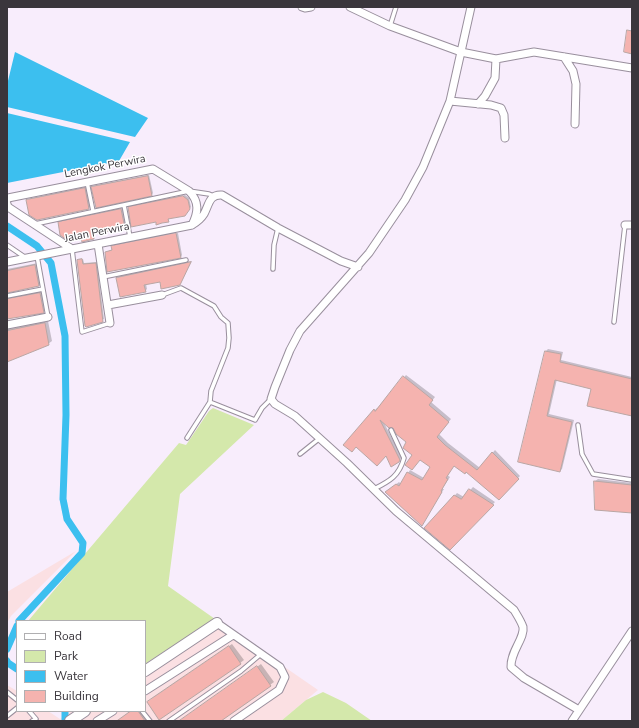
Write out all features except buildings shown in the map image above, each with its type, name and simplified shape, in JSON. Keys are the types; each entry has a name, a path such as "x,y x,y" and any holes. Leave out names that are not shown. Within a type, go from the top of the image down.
{"street":[{"path":"302,7 311,7"},
{"path":"350,7 390,26 461,52 496,59 534,52 632,68"},
{"path":"471,7 450,100 423,167 406,200 369,253 300,331 290,350 271,399 275,404 295,416 396,510 514,610 522,625 523,632 510,660 511,667 524,678 579,710"},
{"path":"564,57 573,71 576,84 575,124"},
{"path":"478,104 485,96 496,78 496,59"},
{"path":"450,100 491,105 501,108 504,115 505,138"},
{"name":"Lengkok Perwira","path":"7,200 8,198 153,169 189,191"},
{"path":"189,191 196,201 197,209 196,217 192,225"},
{"path":"192,225 204,214 208,202 214,196 222,195 278,228 341,261 358,267"},
{"path":"7,204 8,208 72,249"},
{"name":"Jalan Perwira","path":"7,262 192,225"},
{"path":"98,244 110,323"},
{"path":"108,305 162,295"},
{"path":"7,325 48,317"},
{"path":"146,670 217,623 280,667 286,678 279,690 242,719 234,721"},
{"path":"572,721 632,631"},
{"path":"146,690 233,635"},
{"path":"73,719 84,712"},
{"path":"97,721 111,712"}],"lane":[{"path":"390,26 396,7"},
{"path":"87,182 93,211"},
{"path":"34,224 189,191 214,196"},
{"path":"124,205 130,238"},
{"path":"614,322 628,225"},
{"path":"273,270 274,246 278,228"},
{"path":"7,245 26,258"},
{"path":"72,249 82,332 110,323"},
{"path":"37,256 48,317"},
{"path":"103,277 186,260"},
{"path":"162,295 181,288 214,306 221,317 228,323 228,348 211,391 210,402 187,438"},
{"path":"7,296 43,289"},
{"path":"210,402 255,420 262,408 271,399"},
{"path":"578,425 582,454 593,474 632,480"},
{"path":"374,489 392,480 401,468 404,458 391,430"},
{"path":"300,454 320,438"},
{"path":"169,721 241,671 261,654"},
{"path":"7,692 16,699"},
{"path":"7,716 16,709"},
{"path":"30,712 36,719 32,721"},
{"path":"143,712 150,721"}],"shaded area":[{"path":"76,551 11,616 7,623 7,592"},
{"path":"215,619 318,690 281,721 7,721 7,685 16,690 16,712 50,712 60,719 70,712 146,712 146,663"}],"green space":[{"path":"213,408 254,425 180,494 168,586 215,619 146,663 146,620 29,620 179,443 186,445 209,411"},
{"path":"323,692 346,703 372,721 281,721 306,700"}],"water":[{"path":"15,52 148,118 135,137 7,107 7,85"},
{"path":"7,113 130,142 119,161 7,183"}],"waterway":[{"path":"7,226 37,246 51,263 65,336 66,415 63,499 67,519 83,543 82,553 20,620"},
{"path":"7,649 16,628"},
{"path":"7,661 16,668"},
{"path":"65,712 65,721"}]}
